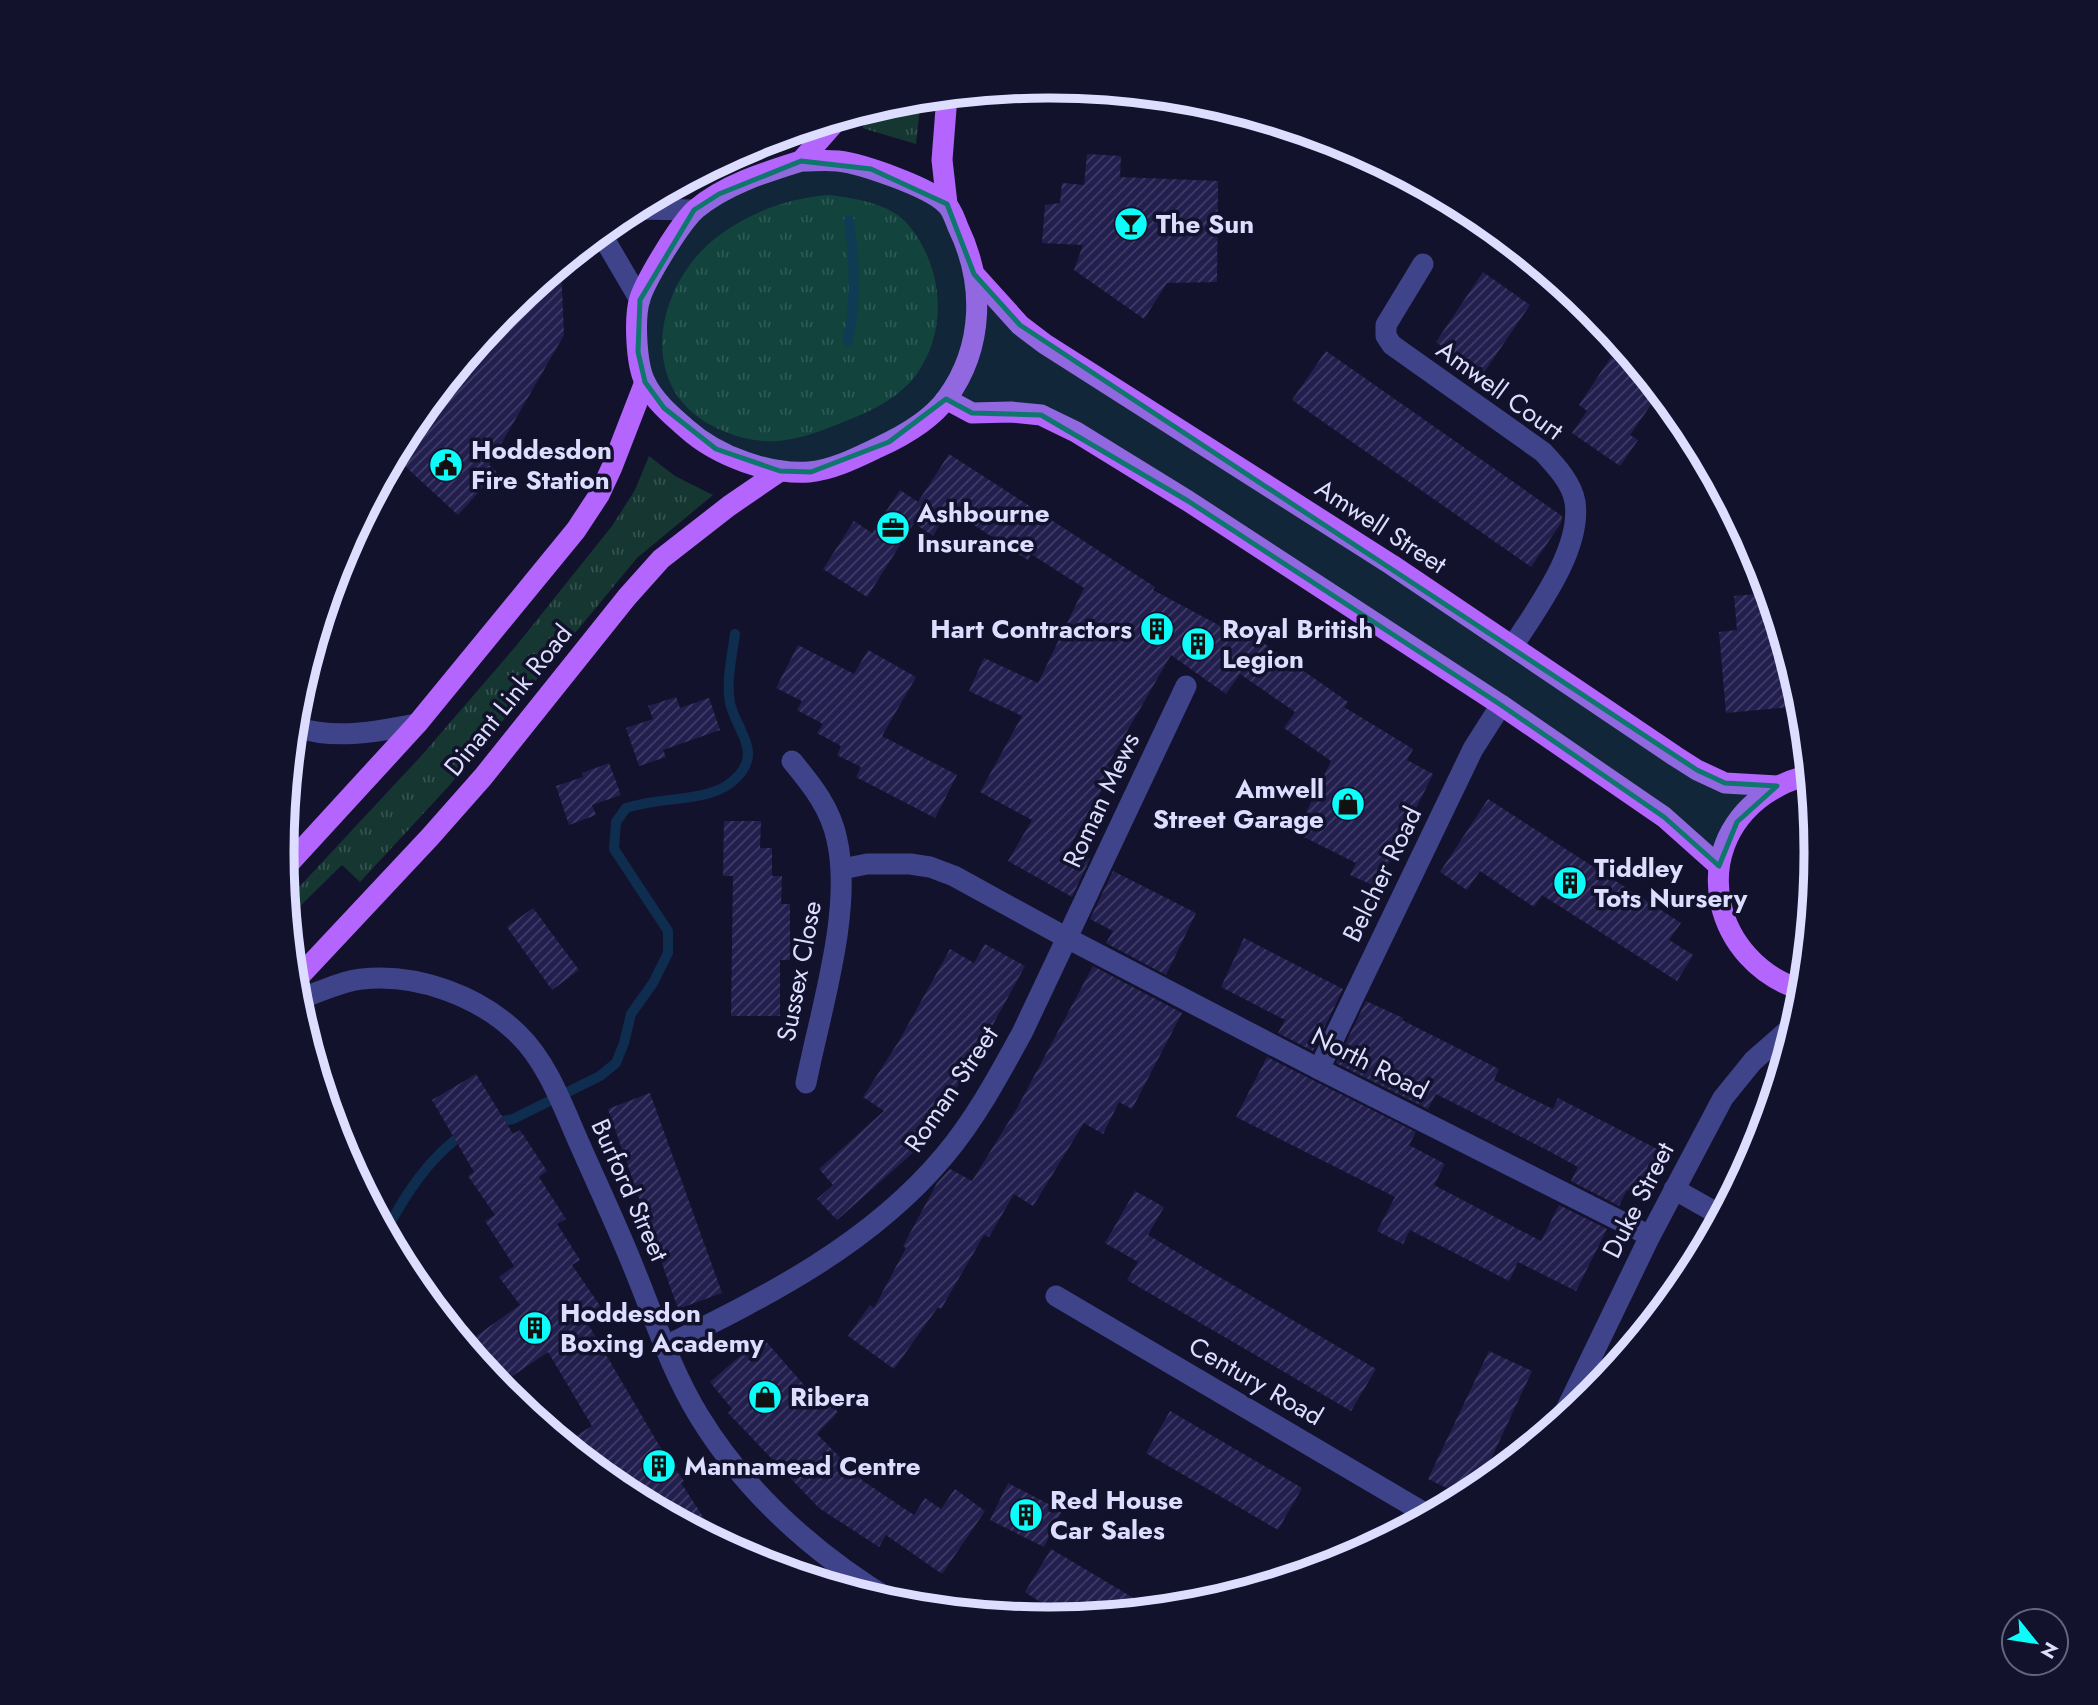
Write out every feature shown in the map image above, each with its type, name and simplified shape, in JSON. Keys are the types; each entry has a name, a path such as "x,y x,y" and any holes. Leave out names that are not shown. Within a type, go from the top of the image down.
{"main road":[{"path":"946,105 942,160 947,204 963,236 974,274 978,313 972,346 946,399 915,428 847,461 811,472 780,471 716,449 690,432 664,408 645,382 638,352 640,300 662,255 694,210 719,194 801,161 839,161 893,176 947,204"},
{"path":"801,161 827,132"},
{"name":"Amwell Street","path":"974,274 1020,325 1045,344 1392,565 1697,770 1725,783 1777,786"},
{"name":"Dinant Link Road","path":"294,858 417,724 488,641 576,530 599,495 645,382"},
{"path":"946,399 972,413 1011,412 1041,415 1076,432 1188,501 1501,705 1664,817 1719,866"},
{"name":"Dinant Link Road","path":"304,971 483,777 627,597 661,559 729,506 780,471"},
{"path":"1791,986 1762,971 1742,952 1728,929 1718,885 1719,866 1726,843 1737,822 1754,802 1777,786 1799,777"}],"street":[{"path":"656,209 694,210"},
{"path":"606,242 640,300"},
{"name":"Amwell Court","path":"1423,264 1387,325 1386,337 1392,345 1543,452 1562,473 1575,500 1576,518 1561,571 1513,646"},
{"name":"Roman Mews","path":"1067,938 1186,686"},
{"name":"Belcher Road","path":"1319,1069 1473,749 1501,705"},
{"path":"305,729 335,735 367,734 417,724"},
{"name":"Sussex Close","path":"792,761 812,785 826,808 837,837 842,869 838,922 806,1083"},
{"name":"Sussex Close","path":"842,869 887,863 930,867 965,882 1067,938"},
{"name":"North Road","path":"1067,938 1650,1236"},
{"name":"Roman Street","path":"664,1346 818,1265 874,1224 925,1176 953,1144 993,1085 1023,1033 1067,938"},
{"name":"Burford Street","path":"308,996 361,979 400,979 450,991 491,1012 518,1034 546,1073 565,1110 635,1270 664,1346 699,1416 744,1480 843,1578"},
{"name":"Duke Street","path":"1573,1395 1650,1236 1710,1121 1732,1086 1753,1061 1781,1037"},
{"path":"1674,1189 1712,1211"},
{"name":"Century Road","path":"1056,1296 1420,1509"}],"highlighted area":[{"path":"801,161 871,169 947,204 974,274 1020,325 1697,770 1725,783 1777,786 1737,822 1719,866 1664,817 1501,705 1188,501 1041,415 972,413 946,399 889,442 811,472 780,471 716,449 664,408 645,382 638,352 640,300 694,210 719,194"}],"green space":[{"path":"920,109 916,144 862,128 869,120"},
{"path":"829,195 866,201 891,211 906,222 920,241 934,277 938,311 932,344 925,360 908,384 889,400 858,416 806,436 764,441 719,429 691,412 673,389 664,363 663,335 668,306 681,279 698,254 721,234 759,212 800,199"},
{"path":"649,456 675,476 713,495 637,558 448,787 360,882 342,865 297,909 296,891 422,755 516,646 612,526 635,490"}],"building":[{"name":"The Sun","path":"1087,154 1121,156 1120,177 1218,181 1217,282 1167,283 1144,319 1074,270 1083,245 1042,243 1045,205 1060,203 1062,183 1084,185"},
{"path":"1483,272 1530,305 1483,374 1436,342"},
{"path":"561,277 564,335 489,465 497,472 458,515 403,464 450,393 482,355 515,319"},
{"path":"1326,351 1562,516 1561,523 1531,567 1292,400"},
{"path":"1611,357 1627,368 1654,401 1630,435 1638,440 1620,466 1572,433 1587,411 1579,405"},
{"path":"949,454 1155,587 1153,590 1237,635 1242,628 1348,702 1344,707 1413,749 1407,760 1433,774 1377,887 1350,875 1356,863 1296,833 1331,761 1284,728 1295,712 1240,674 1226,694 1171,655 1107,766 1113,770 1069,848 1090,859 1072,897 1008,861 1032,820 980,792 1022,716 969,691 984,658 1038,683 1084,588 1031,554 1028,560 949,509 933,536 914,523 867,597 823,569 854,521 872,533 900,490 918,502"},
{"path":"1757,594 1778,657 1789,707 1726,713 1719,632 1737,630 1734,596"},
{"path":"798,645 854,674 868,650 916,677 882,736 957,775 935,818 856,777 861,767 837,755 841,746 817,733 823,724 797,710 802,701 776,688"},
{"path":"676,697 680,708 709,698 720,730 663,750 666,757 639,766 626,728 653,719 648,706"},
{"path":"609,763 621,795 592,805 596,815 569,825 556,786 583,777 582,773"},
{"path":"1488,799 1681,923 1669,940 1693,955 1677,981 1542,895 1534,907 1480,871 1467,890 1440,872"},
{"path":"724,821 761,821 760,848 772,848 772,876 782,876 781,904 790,904 790,960 780,960 780,1016 731,1016 733,876 723,876"},
{"path":"1113,871 1196,913 1166,975 1106,943 1113,931 1090,919"},
{"path":"533,908 579,970 552,990 507,927"},
{"path":"1244,938 1343,989 1313,1051 1278,1033 1285,1020 1221,987"},
{"path":"985,944 1025,966 968,1070 915,1151 837,1220 817,1199 833,1185 819,1169 884,1111 863,1097 899,1041 950,949 974,963"},
{"path":"1093,966 1182,1013 1132,1109 1119,1102 1103,1134 1084,1123 1033,1206 1014,1194 989,1237 984,1235 941,1309 938,1307 894,1369 848,1336 870,1305 874,1308 937,1183 950,1169 972,1181 1016,1110"},
{"path":"1366,1001 1499,1069 1494,1080 1553,1109 1558,1098 1663,1152 1640,1197 1627,1190 1619,1206 1571,1181 1578,1167 1545,1149 1436,1094 1428,1109 1336,1063"},
{"path":"1267,1057 1416,1132 1409,1145 1445,1164 1434,1185 1541,1241 1559,1205 1607,1229 1576,1291 1518,1262 1509,1281 1410,1230 1403,1244 1377,1231 1395,1197 1236,1117"},
{"path":"476,1074 513,1134 520,1130 547,1171 539,1177 566,1219 557,1224 580,1260 572,1265 605,1313 588,1324 709,1526 630,1480 573,1437 592,1426 548,1352 508,1379 472,1339 520,1305 499,1277 514,1266 485,1221 495,1215 468,1176 474,1172 432,1100"},
{"path":"650,1093 722,1293 678,1309 608,1109"},
{"path":"1135,1191 1164,1207 1148,1235 1376,1369 1351,1411 1127,1280 1138,1262 1105,1243"},
{"path":"762,1337 811,1393 816,1389 838,1412 817,1434 863,1481 914,1515 925,1498 941,1509 955,1489 985,1511 942,1574 886,1535 879,1547 819,1508 728,1413 732,1409 710,1382"},
{"path":"1489,1351 1532,1371 1488,1466 1452,1490 1428,1479"},
{"path":"1170,1411 1302,1488 1278,1530 1146,1453"},
{"name":"Red House Car Sales","path":"1008,1483 1062,1511 1044,1547 990,1520"},
{"path":"1051,1549 1140,1602 1048,1607 1025,1592"}],"waterway":[{"path":"848,341 854,281 849,220"},
{"path":"493,1123 513,1119 600,1076 616,1063 631,1014 653,983 668,953 668,931 614,849 616,822 626,808 699,796 718,790 733,781 744,768 748,752 731,708 729,695 735,634"},
{"path":"391,1222 419,1177 464,1133"}],"place":[{"name":"The Sun","path":"1131,224"},
{"name":"Hoddesdon Fire Station","path":"446,465"},
{"name":"Ashbourne Insurance","path":"893,528"},
{"name":"Hart Contractors","path":"1157,629"},
{"name":"Royal British Legion","path":"1198,644"},
{"name":"Amwell Street Garage","path":"1348,804"},
{"name":"Tiddley Tots Nursery","path":"1570,883"},
{"name":"Hoddesdon Boxing Academy","path":"535,1328"},
{"name":"Ribera","path":"765,1397"},
{"name":"Mannamead Centre","path":"659,1466"},
{"name":"Red House Car Sales","path":"1026,1515"}]}
